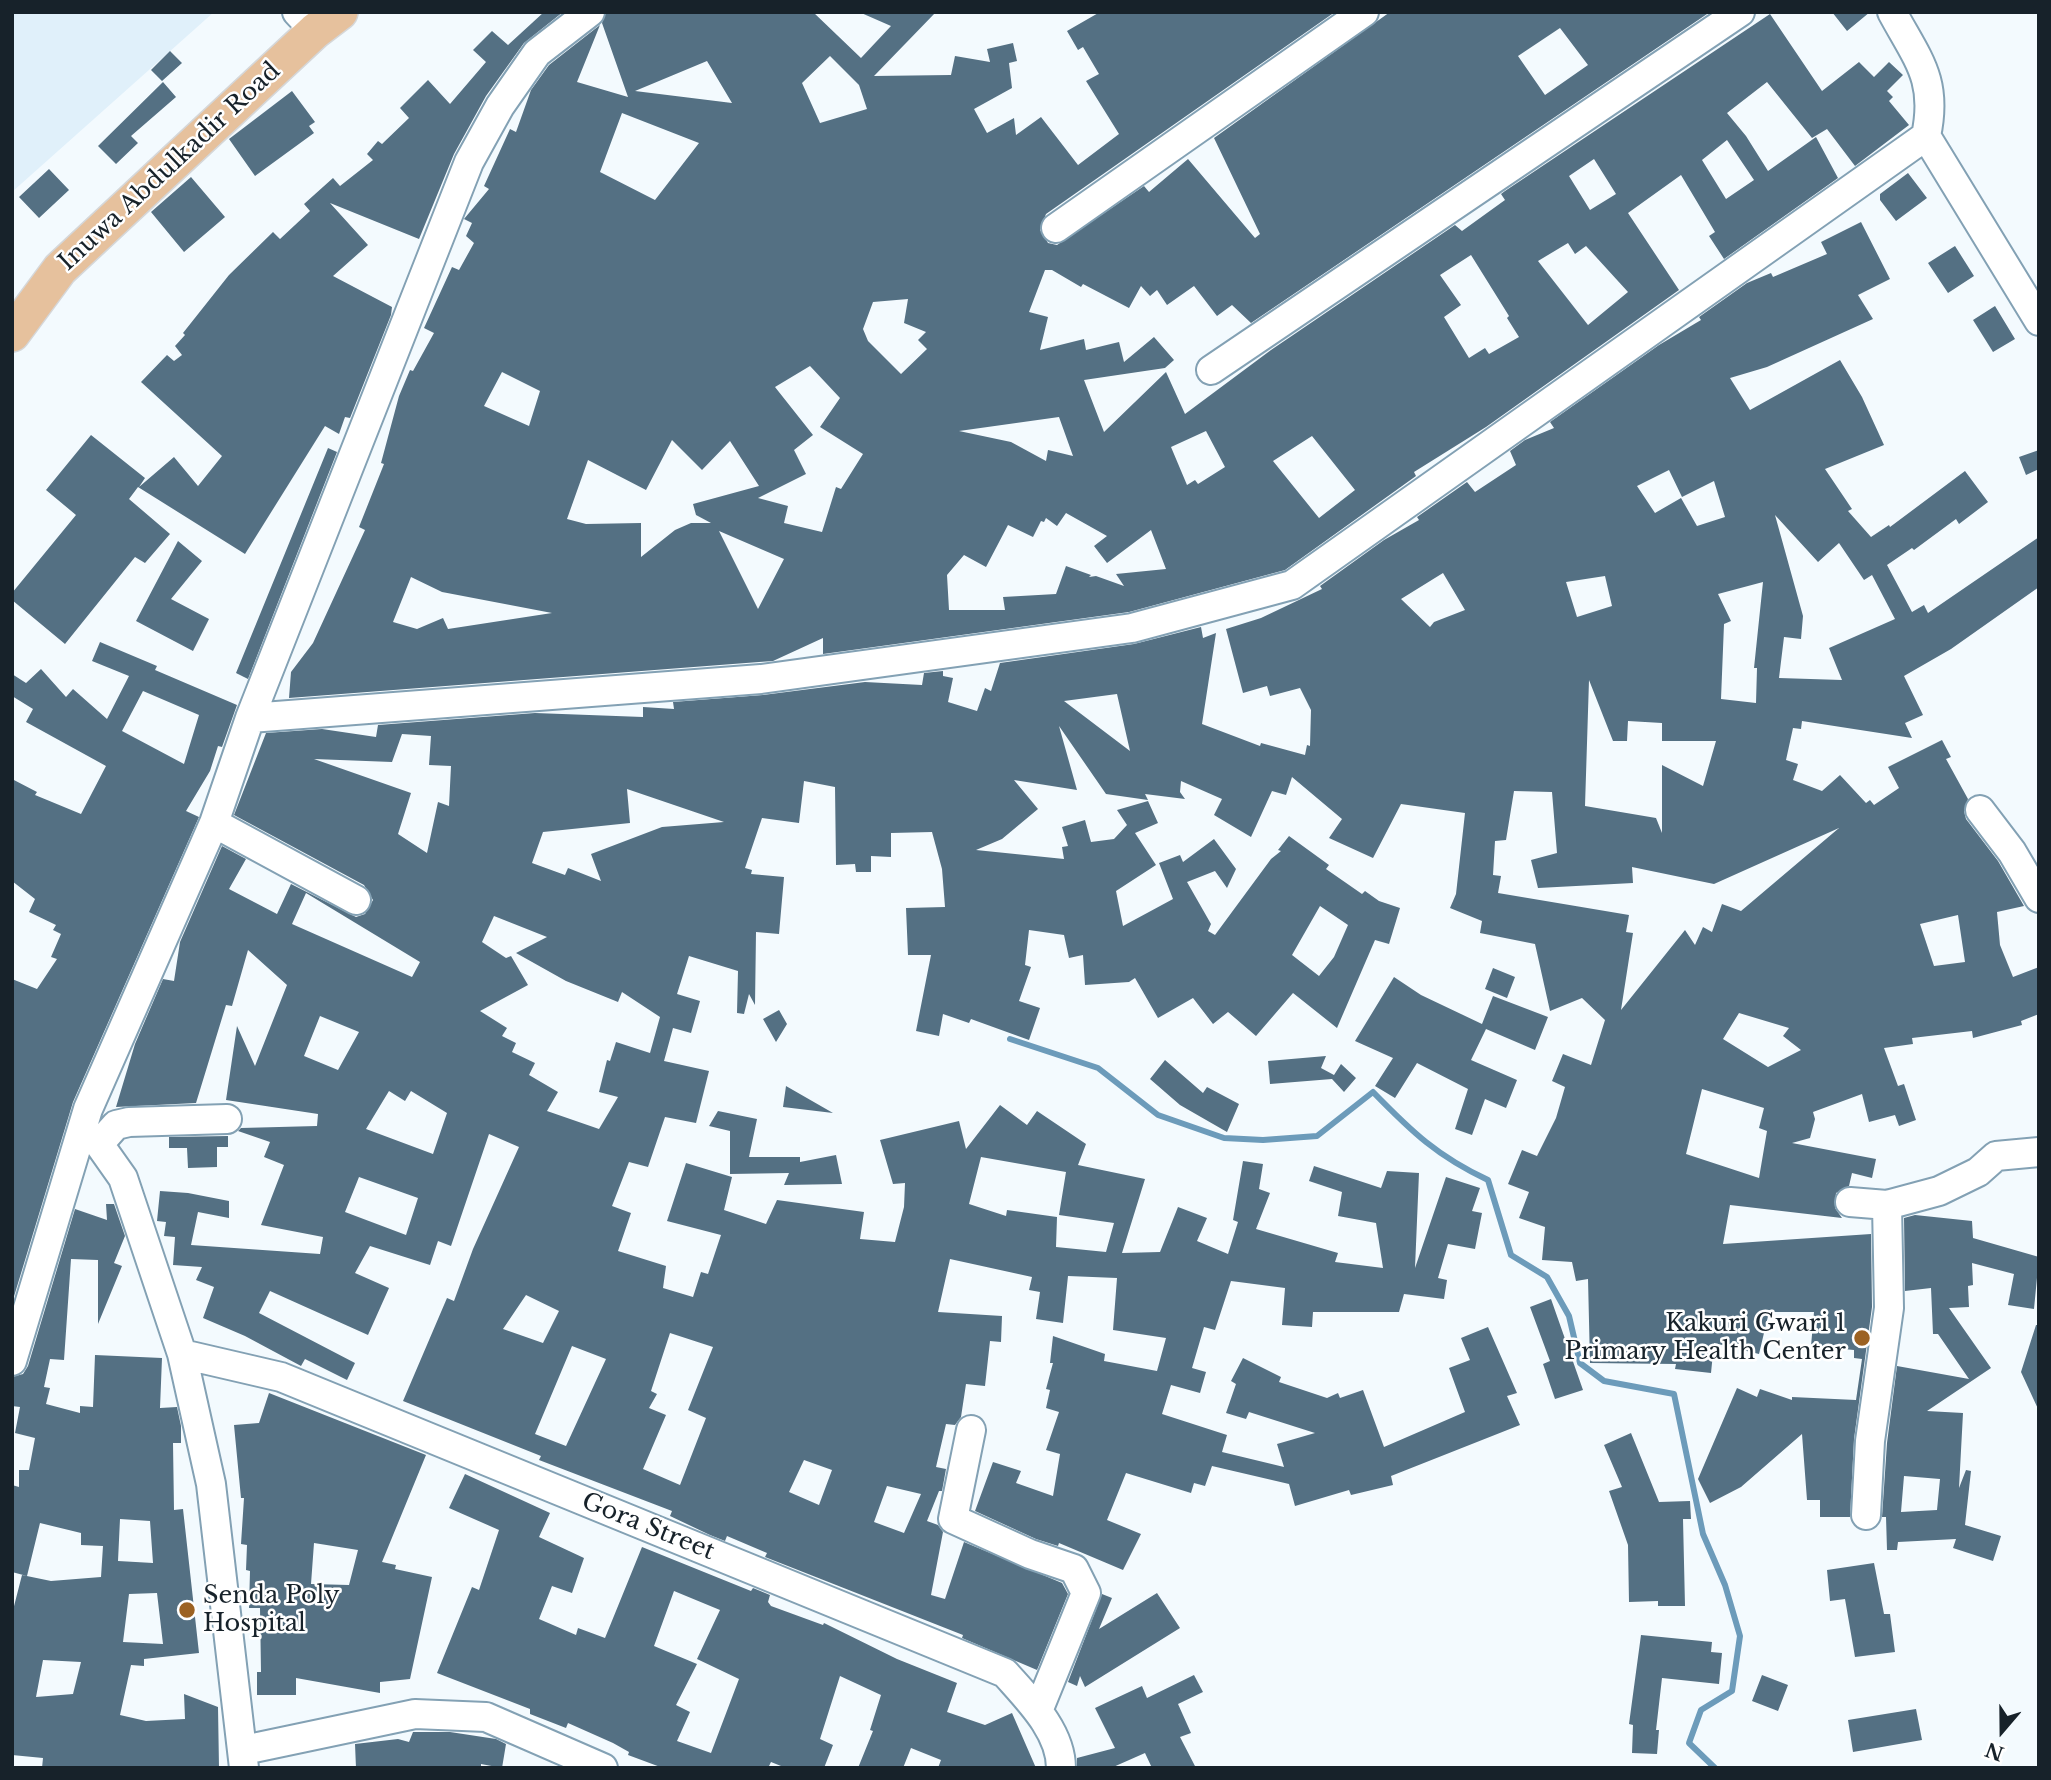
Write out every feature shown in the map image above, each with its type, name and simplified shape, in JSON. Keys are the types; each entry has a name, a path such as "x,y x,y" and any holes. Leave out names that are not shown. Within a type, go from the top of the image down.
{"main road":[{"name":"Inuwa Abdulkadir Road","path":"12,334 60,269 317,18"}],"street":[{"path":"12,1361 91,1136 88,1109 214,822 250,718 469,162 500,106 537,53 590,12"},
{"path":"1056,228 1364,12"},
{"path":"1211,370 1740,12"},
{"path":"250,718 761,679 1132,628 1292,585 1926,136 1932,110 1930,88 1892,12"},
{"path":"1926,136 2039,321"},
{"path":"1980,810 2012,852 2039,898"},
{"path":"214,822 356,900"},
{"path":"91,1136 129,1122 227,1119"},
{"path":"91,1136 123,1178 182,1354 211,1484 244,1759 415,1714 486,1717 603,1768"},
{"path":"1850,1202 1887,1205 1939,1191 1978,1172 1996,1156 2039,1152"},
{"path":"1866,1515 1870,1441 1889,1308 1887,1205"},
{"name":"Gora Street","path":"182,1354 281,1377 1005,1673 1038,1711 1061,1752 1061,1768"},
{"path":"971,1430 953,1519 1018,1549 1074,1569 1086,1593 1038,1711"}],"shaded area":[{"path":"12,12 214,12 12,192"}],"building":[{"path":"544,12 563,12 524,43 486,96 454,154 419,239 330,203 368,245 333,276 392,307 350,418 345,417 339,434 325,426 245,554 138,487 129,499 170,534 145,563 135,557 65,644 12,600 12,593 76,515 46,490 91,435 145,478 139,487 174,457 198,486 222,456 141,382 167,355 174,361 182,355 175,346 185,335 183,333 229,275 273,232 280,239 310,211 304,204 333,178 340,186 373,160 367,154 378,141 382,144 409,118 400,108 428,80 450,104 486,62 473,50 492,31 508,45"},
{"path":"606,12 813,12 861,58 891,26 859,12 936,12 874,76 951,75 955,56 990,62 987,49 1013,43 1017,61 1009,63 1012,88 974,109 987,133 1014,118 1016,135 1041,117 1078,165 1119,134 1086,81 1099,74 1083,47 1078,50 1067,31 1100,12 1335,12 1046,214 1040,230 1048,243 1057,245 1144,186 1149,192 1188,159 1255,238 1260,234 1214,138 1390,12 1710,12 1251,323 1232,305 1217,316 1194,286 1167,305 1157,290 1150,296 1141,286 1129,308 1083,284 1081,287 1052,270 1045,270 1029,312 1048,317 1040,350 1084,339 1086,350 1119,342 1124,362 1154,337 1174,360 1165,368 1084,380 1104,432 1166,372 1185,414 1271,350 1455,225 1462,231 1505,200 1501,194 1505,191 1770,14 1822,91 1859,62 1874,77 1889,62 1903,75 1887,91 1893,97 1889,101 1909,125 1855,166 1827,129 1812,138 1767,82 1727,113 1746,136 1768,171 1816,137 1838,178 1724,259 1709,236 1715,232 1681,175 1628,213 1679,290 1486,427 1414,472 1416,476 1285,570 1129,612 823,654 823,638 773,661 289,698 291,672 313,643 365,530 359,527 384,464 381,463 399,396 410,370 413,371 434,333 424,328 452,267 459,270 474,243 466,236 472,223 464,219 489,189 484,186 510,129 516,132 531,90 549,65 600,25 577,82 628,97 602,23","holes":["1560,28 1588,65 1545,95 1518,56","830,56 859,85 867,109 820,123 802,83","707,61 732,103 635,91","622,113 699,143 655,200 600,172","1727,140 1754,180 1726,199 1702,160","1594,159 1616,194 1590,210 1569,176","1568,243 1575,254 1586,246 1628,292 1588,325 1538,261","1471,255 1519,337 1489,354 1485,348 1469,358 1444,317 1461,305 1440,275","908,299 904,323 926,332 918,340 927,349 901,374 868,341 863,329 873,302","810,366 840,398 820,427 863,454 841,489 836,487 822,532 784,523 788,506 758,498 806,474 794,450 813,435 775,387","502,372 540,391 529,426 484,406","1059,417 1073,456 1048,450 1046,461 1011,442 959,431","1206,431 1225,467 1198,484 1195,480 1187,485 1171,447","1312,436 1355,490 1319,518 1273,461","672,440 702,470 730,441 759,486 693,504 696,515 711,523 691,523 675,530 641,557 641,523 586,524 567,519 588,460 646,490","1066,513 1107,536 1094,546 1107,563 1151,530 1166,569 1116,574 1124,586 1096,576 1089,577 1091,575 1066,566 1056,594 1003,597 1005,610 949,610 947,575 964,555 986,567 1008,525 1033,537 1041,521 1044,522 1046,518 1057,526","719,531 784,559 758,609","411,577 442,592 552,613 448,629 443,618 417,629 393,622"]},
{"path":"1832,12 1870,12 1847,31"},
{"path":"170,51 182,63 162,81 151,70"},
{"path":"163,82 176,97 131,136 138,143 116,164 98,146"},
{"path":"292,91 315,122 309,126 314,133 255,176 229,139"},
{"path":"49,169 69,190 39,218 19,197"},
{"path":"1908,173 1927,198 1896,221 1880,200 1880,194"},
{"path":"191,177 225,217 184,252 151,212"},
{"path":"1861,222 1890,279 1858,295 1873,319 1767,367 1730,378 1750,410 1840,360 1862,397 1884,445 1825,469 1852,509 1848,511 1871,537 1889,525 1890,527 1965,471 1988,502 1959,524 1956,519 1914,550 1912,548 1887,565 1912,612 1924,605 1928,613 2039,537 2039,587 1951,649 1904,676 1923,715 1905,723 1912,738 1802,721 1801,729 1793,728 1786,760 1798,764 1793,780 1822,791 1840,775 1866,803 1870,800 1874,805 1899,788 1888,767 1942,740 1951,757 1946,759 1968,799 1964,811 1966,819 1998,861 2024,906 1997,912 2000,945 2013,977 2039,967 2039,1014 2021,1021 2022,1025 1973,1038 1972,1031 1912,1038 1913,1044 1884,1048 1898,1086 1904,1084 1916,1120 1899,1126 1895,1115 1869,1122 1862,1094 1813,1112 1815,1119 1810,1138 1792,1143 1876,1159 1872,1178 1852,1173 1849,1186 1836,1193 1835,1208 1842,1218 1730,1205 1723,1244 1871,1234 1872,1307 1854,1439 1850,1517 1820,1517 1820,1500 1807,1500 1802,1434 1741,1487 1710,1503 1698,1479 1737,1388 1757,1397 1760,1389 1792,1400 1792,1397 1856,1400 1862,1359 1854,1358 1854,1350 1811,1346 1814,1312 1769,1312 1759,1354 1714,1343 1711,1373 1675,1369 1676,1364 1590,1363 1588,1279 1576,1281 1572,1262 1542,1260 1545,1227 1519,1218 1529,1192 1508,1184 1522,1150 1537,1156 1556,1118 1565,1087 1552,1081 1563,1054 1591,1065 1605,1020 1582,998 1550,1011 1535,944 1480,933 1482,921 1450,908 1456,894 1465,813 1401,804 1373,858 1329,838 1342,819 1292,777 1286,795 1272,791 1251,837 1214,815 1222,799 1181,781 1180,792 1185,799 1145,794 1148,800 1106,794 1059,726 1077,790 1014,780 1038,809 1002,839 976,850 1064,859 1062,847 1068,846 1062,827 1085,820 1091,842 1114,839 1127,825 1117,810 1148,801 1158,823 1135,833 1156,865 1116,891 1123,926 1173,899 1159,863 1180,855 1183,862 1214,839 1236,869 1227,888 1215,871 1187,882 1211,924 1208,931 1215,935 1271,859 1281,851 1278,850 1289,836 1329,865 1326,869 1362,894 1365,891 1379,901 1400,908 1389,944 1375,940 1337,1028 1293,993 1256,1036 1228,1012 1213,1024 1193,998 1158,1018 1135,978 1129,982 1085,985 1083,955 1069,958 1064,935 1029,930 1025,965 1031,967 1019,1001 1040,1008 1029,1040 971,1019 969,1023 943,1014 939,1036 916,1031 931,955 908,955 906,908 945,907 942,869 932,832 891,833 891,857 871,856 871,872 856,872 855,864 836,865 835,787 804,781 799,823 762,818 745,868 752,870 751,874 784,877 779,934 756,932 755,1005 749,994 744,1014 737,1013 738,971 689,956 677,994 700,1001 691,1033 673,1028 664,1061 709,1071 696,1123 665,1117 648,1167 629,1162 612,1206 631,1213 618,1251 666,1266 663,1288 693,1297 701,1272 708,1274 721,1235 667,1221 686,1163 732,1177 724,1210 766,1224 777,1200 864,1212 860,1239 895,1242 904,1207 905,1183 893,1184 880,1140 959,1121 966,1149 1000,1105 1027,1125 1037,1111 1086,1144 1078,1165 1145,1179 1122,1253 1160,1252 1178,1207 1207,1218 1197,1241 1228,1254 1238,1222 1233,1220 1243,1161 1263,1164 1259,1189 1270,1193 1256,1229 1338,1253 1335,1262 1383,1268 1376,1223 1338,1216 1342,1192 1309,1181 1314,1166 1381,1188 1387,1171 1419,1173 1415,1268 1446,1177 1480,1188 1472,1211 1482,1213 1475,1249 1448,1244 1438,1278 1447,1280 1444,1299 1404,1294 1399,1312 1313,1312 1312,1327 1282,1325 1285,1288 1231,1281 1215,1330 1204,1327 1192,1368 1206,1372 1200,1393 1171,1385 1162,1414 1227,1435 1222,1452 1284,1467 1277,1444 1315,1433 1249,1412 1246,1419 1226,1413 1236,1384 1231,1381 1243,1358 1281,1377 1279,1382 1327,1398 1338,1393 1340,1398 1363,1390 1384,1447 1465,1412 1449,1368 1470,1360 1461,1338 1488,1327 1517,1393 1507,1396 1520,1425 1391,1476 1393,1485 1351,1495 1349,1490 1295,1506 1289,1484 1212,1466 1205,1486 1194,1483 1191,1493 1126,1473 1107,1520 1141,1534 1123,1570 1059,1543 1058,1546 1036,1539 975,1511 993,1462 1021,1471 1016,1483 1053,1496 1060,1454 1046,1450 1059,1412 1046,1408 1050,1390 1046,1389 1053,1363 1050,1363 1053,1336 1105,1354 1104,1361 1157,1371 1166,1338 1113,1330 1117,1278 1068,1276 1063,1323 1036,1319 1040,1292 1029,1290 1032,1277 950,1259 938,1312 1002,1316 1001,1342 990,1341 985,1386 966,1384 961,1417 955,1425 946,1424 936,1467 946,1469 942,1491 939,1491 927,1521 938,1525 943,1532 931,1595 945,1599 964,1542 1062,1583 1068,1594 1037,1670 962,1638 963,1635 765,1557 767,1553 727,1536 725,1541 710,1535 670,1516 672,1511 539,1460 541,1456 403,1401 447,1298 454,1301 473,1249 519,1147 489,1134 451,1246 438,1241 430,1265 370,1246 355,1273 389,1288 368,1335 270,1291 259,1313 355,1363 347,1380 305,1359 301,1366 245,1336 203,1318 214,1287 196,1280 202,1267 173,1265 175,1237 164,1236 166,1222 157,1221 160,1191 229,1201 229,1218 198,1212 191,1245 320,1254 323,1237 261,1225 284,1165 264,1157 270,1142 238,1131 241,1128 317,1126 318,1114 226,1100 237,1026 255,1066 287,985 248,950 232,1006 226,1005 196,1103 116,1107 135,1044 163,979 174,981 180,942 222,846 246,859 229,889 277,914 291,884 356,917 365,914 373,900 364,885 234,815 266,733 322,729 376,737 378,725 535,713 643,717 643,707 674,709 673,702 763,695 865,682 922,685 924,673 943,671 943,676 953,678 948,702 977,711 985,688 991,691 1000,663 1134,644 1201,627 1203,638 1216,633 1202,724 1260,746 1261,743 1305,755 1307,745 1310,746 1311,710 1300,688 1270,696 1267,686 1243,693 1226,629 1261,618 1322,589 1320,586 1384,540 1419,520 1417,517 1467,482 1475,492 1516,465 1510,451 1525,440 1554,428 1550,422 1659,345 1701,320 1699,317 1747,283 1771,273 1773,277 1827,254 1821,242","holes":["1669,470 1682,497 1714,481 1725,517 1697,526 1681,498 1655,513 1637,486","1775,515 1818,562 1839,543 1864,580 1872,575 1895,619 1829,648 1842,680 1779,678 1784,637 1801,639 1803,616","1443,573 1465,610 1434,622 1430,627 1401,599","1605,576 1612,606 1577,617 1566,582","1763,582 1754,668 1757,668 1756,703 1721,699 1724,624 1731,621 1718,594","1589,680 1613,741 1627,741 1628,721 1662,723 1662,741 1716,741 1703,786 1662,765 1662,833 1656,818 1585,806","1117,694 1130,751 1064,701","402,734 431,736 429,765 451,766 449,806 438,802 427,853 398,834 411,793 314,759 392,762","627,789 724,822 662,827 591,854 601,881 568,868 565,875 532,863 543,832 630,823","1514,791 1552,792 1557,853 1531,860 1538,888 1633,883 1632,867 1714,884 1839,828 1741,911 1722,904 1712,932 1703,927 1695,945 1685,930 1621,1010 1633,933 1626,932 1629,915 1498,893 1501,876 1493,875 1495,841 1506,840","306,893 420,962 412,977 292,924","1320,906 1348,925 1334,957 1319,976 1292,955","1958,915 1965,962 1934,966 1920,924","494,916 547,937 516,953 566,981 618,1002 622,992 660,1017 650,1053 616,1042 610,1061 607,1060 599,1092 618,1097 599,1129 547,1111 558,1092 529,1075 535,1063 512,1052 516,1043 502,1036 507,1028 480,1011 528,985 511,956 506,958 482,942","1739,1013 1789,1028 1783,1036 1801,1050 1768,1067 1723,1039","320,1016 359,1032 338,1070 304,1056","1702,1089 1764,1108 1759,1128 1767,1131 1759,1178 1686,1154","389,1091 405,1101 411,1091 447,1113 433,1154 366,1129","981,1157 1066,1172 1059,1215 1114,1223 1106,1252 1056,1247 1057,1217 1007,1210 1006,1216 969,1204","359,1177 418,1198 406,1235 345,1212","526,1295 559,1311 543,1343 503,1329","670,1333 713,1347 688,1410 706,1418 680,1485 643,1469 666,1415 649,1408 657,1394 651,1391","572,1346 606,1359 566,1446 535,1434","804,1460 832,1470 819,1505 789,1492","887,1486 921,1494 904,1533 874,1522"]},
{"path":"1955,246 1974,276 1948,293 1928,263"},
{"path":"1995,306 2015,339 1993,352 1973,320"},
{"path":"328,448 337,452 248,679 236,673"},
{"path":"2039,450 2039,469 2026,475 2019,457"},
{"path":"178,541 202,561 171,599 209,619 193,651 136,621"},
{"path":"100,642 157,666 155,670 237,705 222,747 218,746 210,771 186,811 199,817 73,1102 12,1303 12,979 37,989 57,959 51,957 61,934 53,930 56,925 29,912 35,899 12,881 12,779 37,792 35,795 81,814 106,766 26,722 33,709 12,696 12,674 26,683 41,669 66,697 73,689 107,719 129,676 92,661","holes":["143,691 199,715 184,764 122,731"]},
{"path":"1493,968 1515,977 1507,998 1485,989"},
{"path":"1394,977 1421,995 1482,1024 1493,996 1548,1017 1535,1050 1486,1029 1471,1060 1517,1080 1506,1108 1485,1099 1472,1135 1455,1129 1468,1089 1417,1063 1395,1098 1375,1086 1393,1058 1355,1041"},
{"path":"779,1010 787,1024 776,1042 763,1019"},
{"path":"1326,1056 1321,1068 1334,1075 1341,1064 1356,1078 1344,1092 1332,1079 1270,1084 1268,1061"},
{"path":"1165,1060 1203,1093 1207,1087 1239,1104 1227,1132 1180,1105 1150,1079"},
{"path":"786,1086 833,1113 783,1107"},
{"path":"718,1111 757,1119 749,1157 800,1157 800,1162 836,1155 842,1184 784,1185 789,1173 730,1174 730,1131 709,1126"},
{"path":"228,1136 228,1147 217,1147 217,1167 188,1168 187,1148 169,1148 169,1137"},
{"path":"106,1204 114,1204 125,1236 114,1263 122,1266 98,1324 98,1260 71,1259 64,1360 50,1359 44,1387 50,1388 46,1404 80,1413 80,1406 93,1407 95,1355 162,1358 160,1408 177,1407 181,1426 181,1443 173,1443 174,1510 183,1509 199,1653 144,1659 144,1666 131,1665 120,1715 146,1721 185,1719 184,1694 218,1707 219,1768 42,1768 43,1758 12,1755 12,1614 22,1575 51,1581 101,1577 103,1546 81,1545 81,1533 40,1523 27,1576 12,1572 12,1485 19,1487 19,1470 29,1470 35,1438 15,1433 20,1407 12,1406 12,1377 23,1374 28,1366 75,1209 107,1220","holes":["120,1519 150,1521 153,1563 118,1561","157,1593 163,1644 123,1642 129,1594","43,1660 81,1662 73,1694 36,1697"]},
{"path":"1915,1215 1972,1221 1973,1238 2039,1257 2034,1309 2008,1305 2014,1274 1972,1263 1973,1285 1968,1286 1969,1307 1949,1308 1991,1368 1927,1411 1963,1413 1959,1488 1966,1470 1971,1471 1965,1525 2001,1536 1993,1561 1953,1548 1956,1539 1898,1542 1897,1550 1887,1550 1886,1517 1882,1517 1887,1443 1897,1366 1969,1379 1938,1334 1933,1334 1931,1288 1905,1291 1904,1218","holes":["1904,1476 1940,1479 1937,1510 1901,1512"]},
{"path":"1551,1299 1583,1390 1555,1399 1543,1364 1550,1361 1530,1307"},
{"path":"2036,1325 2039,1325 2039,1411 2021,1372"},
{"path":"269,1393 426,1455 382,1562 396,1565 395,1569 432,1577 410,1679 380,1682 380,1693 296,1678 296,1695 257,1695 257,1672 261,1672 260,1608 249,1608 250,1571 246,1570 247,1545 241,1544 244,1498 241,1498 234,1425 259,1423","holes":["314,1543 358,1550 349,1585 311,1584"]},
{"path":"1631,1433 1659,1502 1690,1501 1691,1519 1683,1519 1685,1606 1658,1606 1658,1601 1629,1602 1628,1545 1609,1491 1622,1487 1604,1445"},
{"path":"465,1474 550,1513 539,1537 584,1558 572,1593 552,1586 539,1619 576,1635 578,1628 605,1638 642,1547 751,1591 753,1588 770,1595 768,1602 771,1606 823,1625 824,1623 897,1659 957,1683 947,1712 985,1725 1012,1713 1036,1768 938,1768 941,1760 911,1748 903,1768 858,1768 873,1731 870,1730 881,1695 840,1676 820,1739 833,1745 824,1768 786,1768 771,1762 768,1768 663,1768 628,1755 629,1752 613,1743 568,1723 566,1728 530,1714 530,1709 437,1673 472,1587 479,1590 499,1530 449,1508","holes":["674,1591 720,1610 697,1659 739,1679 711,1753 677,1741 690,1712 676,1705 697,1664 654,1646"]},
{"path":"1874,1563 1884,1614 1890,1614 1895,1652 1855,1657 1845,1599 1830,1601 1827,1570"},
{"path":"1157,1593 1180,1628 1085,1687 1080,1676 1077,1686 1068,1682 1102,1594 1112,1598 1099,1629"},
{"path":"1641,1635 1712,1642 1711,1652 1722,1653 1719,1684 1662,1678 1656,1730 1659,1730 1657,1754 1632,1753 1633,1725 1629,1724"},
{"path":"1194,1675 1203,1692 1178,1704 1191,1733 1180,1737 1196,1768 1152,1768 1145,1753 1111,1768 1077,1768 1077,1758 1115,1748 1095,1708 1142,1686 1147,1698"},
{"path":"1762,1675 1788,1685 1778,1711 1752,1701"},
{"path":"1916,1709 1922,1740 1853,1752 1848,1720"},
{"path":"413,1732 450,1732 496,1739 506,1744 502,1768 481,1764 481,1768 356,1768 355,1744 398,1739 409,1742"}],"waterway":[{"path":"1010,1039 1098,1068 1158,1115 1224,1138 1263,1140 1317,1136 1373,1092 1439,1152 1488,1180 1511,1255 1547,1277 1569,1316 1580,1363 1604,1381 1674,1394 1703,1534 1725,1585 1740,1636 1732,1691 1701,1710 1689,1743 1715,1768"}],"place":[{"name":"Kakuri Gwari 1 Primary Health Center","path":"1862,1338"},
{"name":"Senda Poly Hospital","path":"187,1610"}]}
